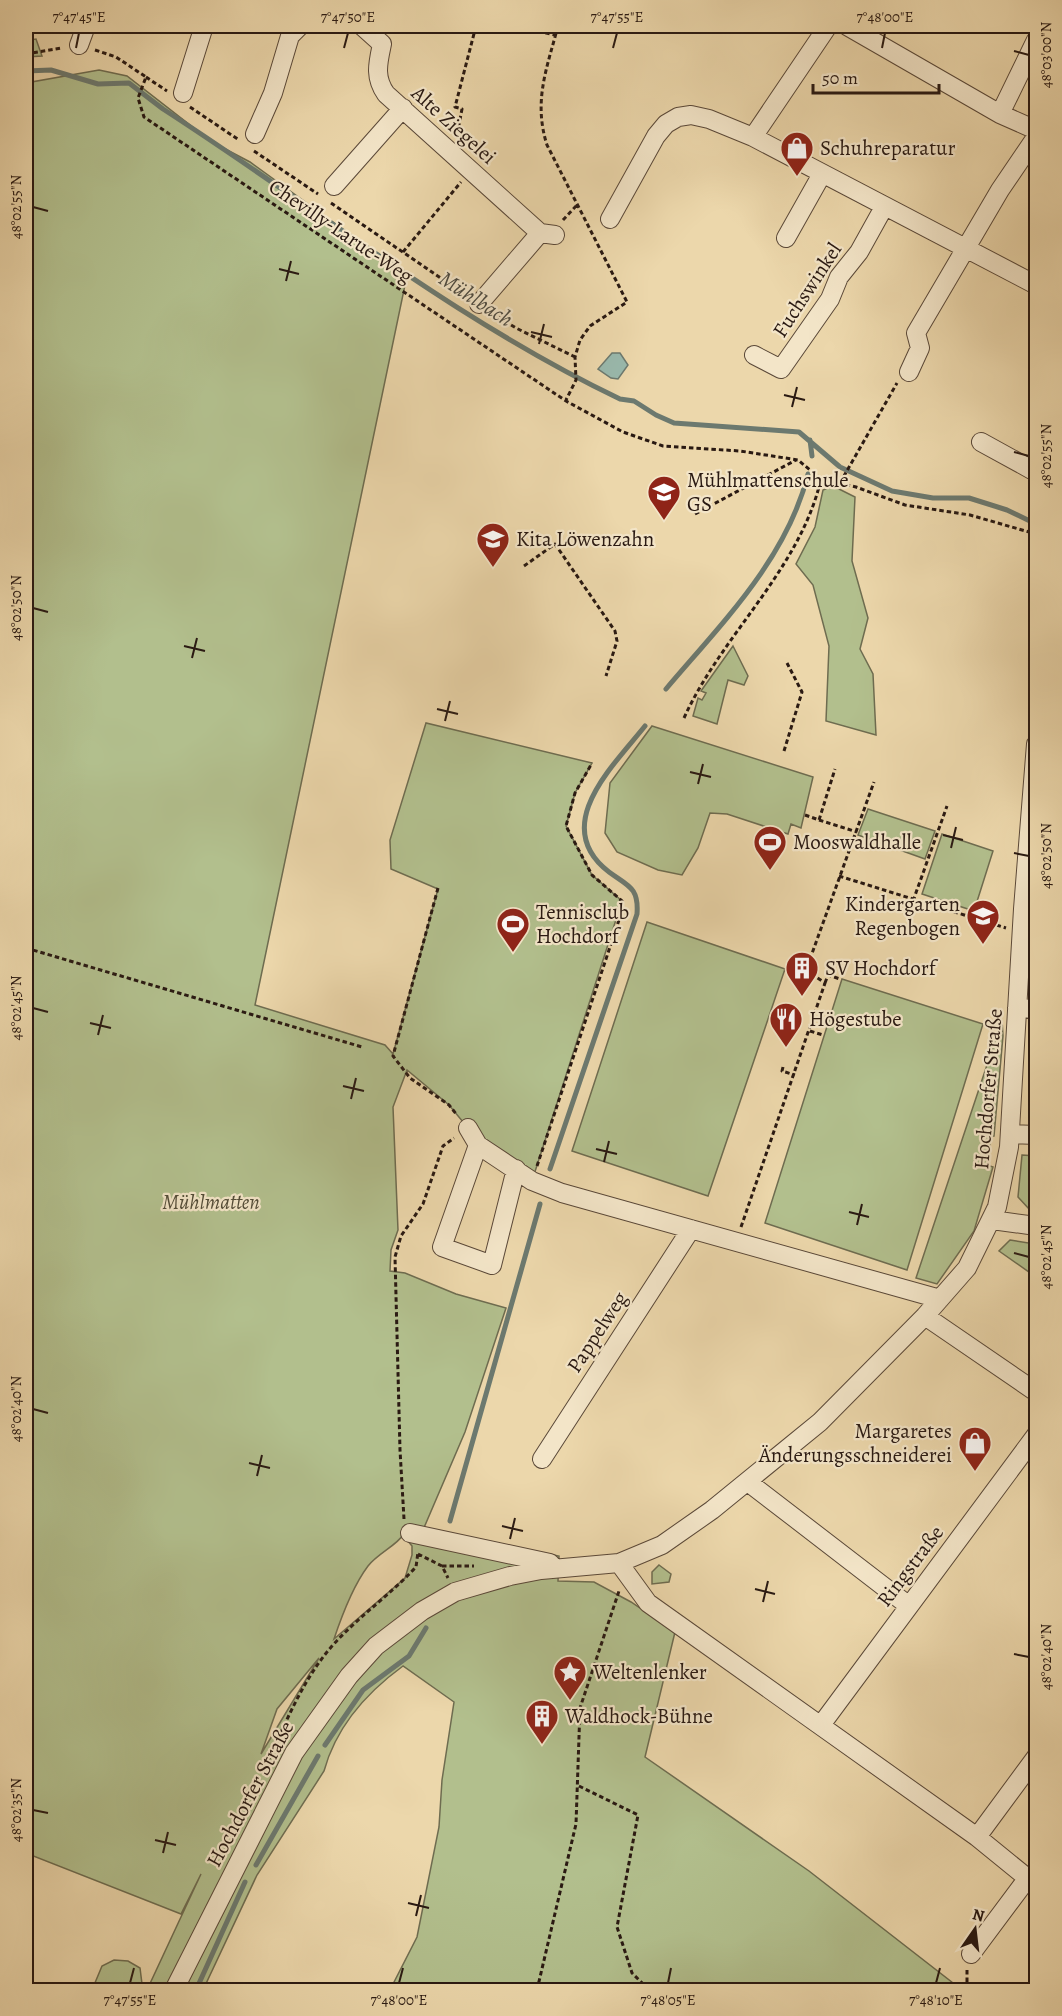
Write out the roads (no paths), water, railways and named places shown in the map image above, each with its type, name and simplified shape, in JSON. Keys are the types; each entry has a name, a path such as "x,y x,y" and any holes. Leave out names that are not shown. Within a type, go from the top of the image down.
{"street":[{"path":"79,45 86,26"},
{"path":"178,96 204,26"},
{"path":"255,134 273,93 291,36 300,26"},
{"path":"753,138 828,26"},
{"path":"847,26 1000,114 1036,130"},
{"name":"Alte Ziegelei","path":"369,28 382,44 376,73 379,84 402,108 471,170 548,234 478,304"},
{"path":"1000,114 1036,40"},
{"path":"334,186 402,108"},
{"path":"610,219 656,136 666,124 678,117 692,115 709,119 753,138 1036,285"},
{"path":"909,372 920,348 916,333 1000,189 1036,137"},
{"path":"786,238 822,174"},
{"name":"Fuchswinkel","path":"754,355 782,369 830,299 839,277 860,252 884,207"},
{"path":"981,442 1032,470 1036,461"},
{"name":"Hochdorfer Straße","path":"174,1990 294,1753 349,1676 376,1646 400,1627 455,1592 510,1576 554,1568 623,1570 662,1545 748,1482 820,1422 925,1316 968,1268 992,1220 1004,1176 1010,1134 1017,1008 1031,878 1036,744"},
{"path":"1017,1008 1036,1009"},
{"path":"468,1128 478,1145 532,1181 562,1193 940,1299"},
{"path":"1010,1134 1036,1135"},
{"path":"478,1145 442,1247 492,1265 516,1169"},
{"path":"992,1220 1036,1226"},
{"name":"Pappelweg","path":"542,1459 691,1229"},
{"path":"925,1316 1036,1392"},
{"name":"Ringstraße","path":"820,1725 1036,1435"},
{"path":"748,1482 909,1606"},
{"name":"Hochdorfer Straße","path":"411,1533 550,1563 554,1568"},
{"path":"623,1570 648,1603 977,1837 1032,1882 971,1954"},
{"path":"977,1837 1036,1757"}],"waterway":[{"name":"Mühlbach","path":"26,71 51,70 98,84 129,83 163,109 444,299 501,335 620,399 634,401 674,423 799,432 840,467 892,491 933,498 969,498 1007,510 1036,524"},
{"path":"810,440 812,456"},
{"path":"666,689 730,615 768,562 785,534 808,474"},
{"path":"550,1169 637,914 636,898 631,888 609,872 592,854 585,835 586,816 592,797 604,778 645,726"},
{"path":"450,1521 540,1204"},
{"path":"325,1745 363,1690 409,1656 426,1628"},
{"path":"256,1865 318,1756"},
{"path":"196,1990 245,1882"}],"place":[{"name":"Schuhreparatur","path":"797,177"},
{"name":"Mühlmattenschule GS","path":"664,521"},
{"name":"Kita Löwenzahn","path":"493,568"},
{"name":"Mooswaldhalle","path":"770,871"},
{"name":"Kindergarten Regenbogen","path":"983,945"},
{"name":"Tennisclub Hochdorf","path":"513,953"},
{"name":"SV Hochdorf","path":"802,997"},
{"name":"Högestube","path":"786,1048"},
{"name":"Margaretes Änderungsschneiderei","path":"975,1472"},
{"name":"Weltenlenker","path":"570,1701"},
{"name":"Waldhock-Bühne","path":"542,1745"}],"park label":[{"name":"Mühlmatten","path":"211,1202"}]}
